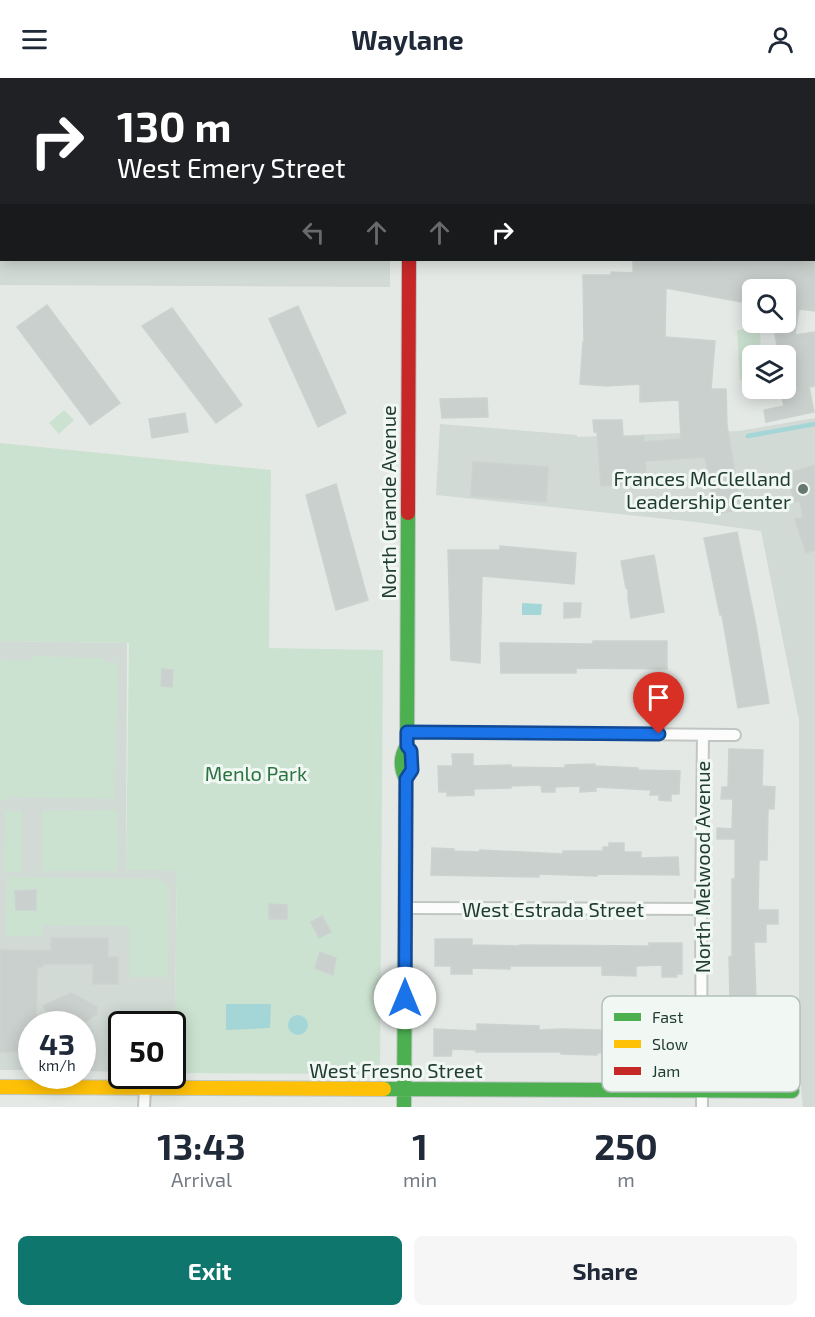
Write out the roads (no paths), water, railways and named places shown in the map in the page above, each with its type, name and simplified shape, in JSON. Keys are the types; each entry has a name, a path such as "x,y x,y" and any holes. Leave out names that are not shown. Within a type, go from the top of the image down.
{"main road":[{"name":"North Grande Avenue","path":"404,1107 406,779 402,770 402,753 407,739 410,261"},
{"name":"West Fresno Street","path":"0,1087 108,1088"},
{"name":"West Fresno Street","path":"186,1088 602,1091"}],"street":[{"name":"North Melwood Avenue","path":"701,996 703,735"},
{"path":"407,739 735,735"},
{"name":"West Estrada Street","path":"405,908 701,909"},
{"path":"144,1089 144,1107"}],"water":[{"path":"522,603 542,604 541,615 522,615"},
{"path":"226,1004 271,1004 270,1028 226,1030"},
{"path":"298,1015 305,1018 308,1025 305,1032 298,1035 291,1032 288,1025 291,1018"}],"waterway":[{"path":"748,436 815,424"}],"place":[{"name":"Frances McClelland Leadership Center","path":"803,489"}],"park label":[{"name":"Menlo Park","path":"256,773"}]}
